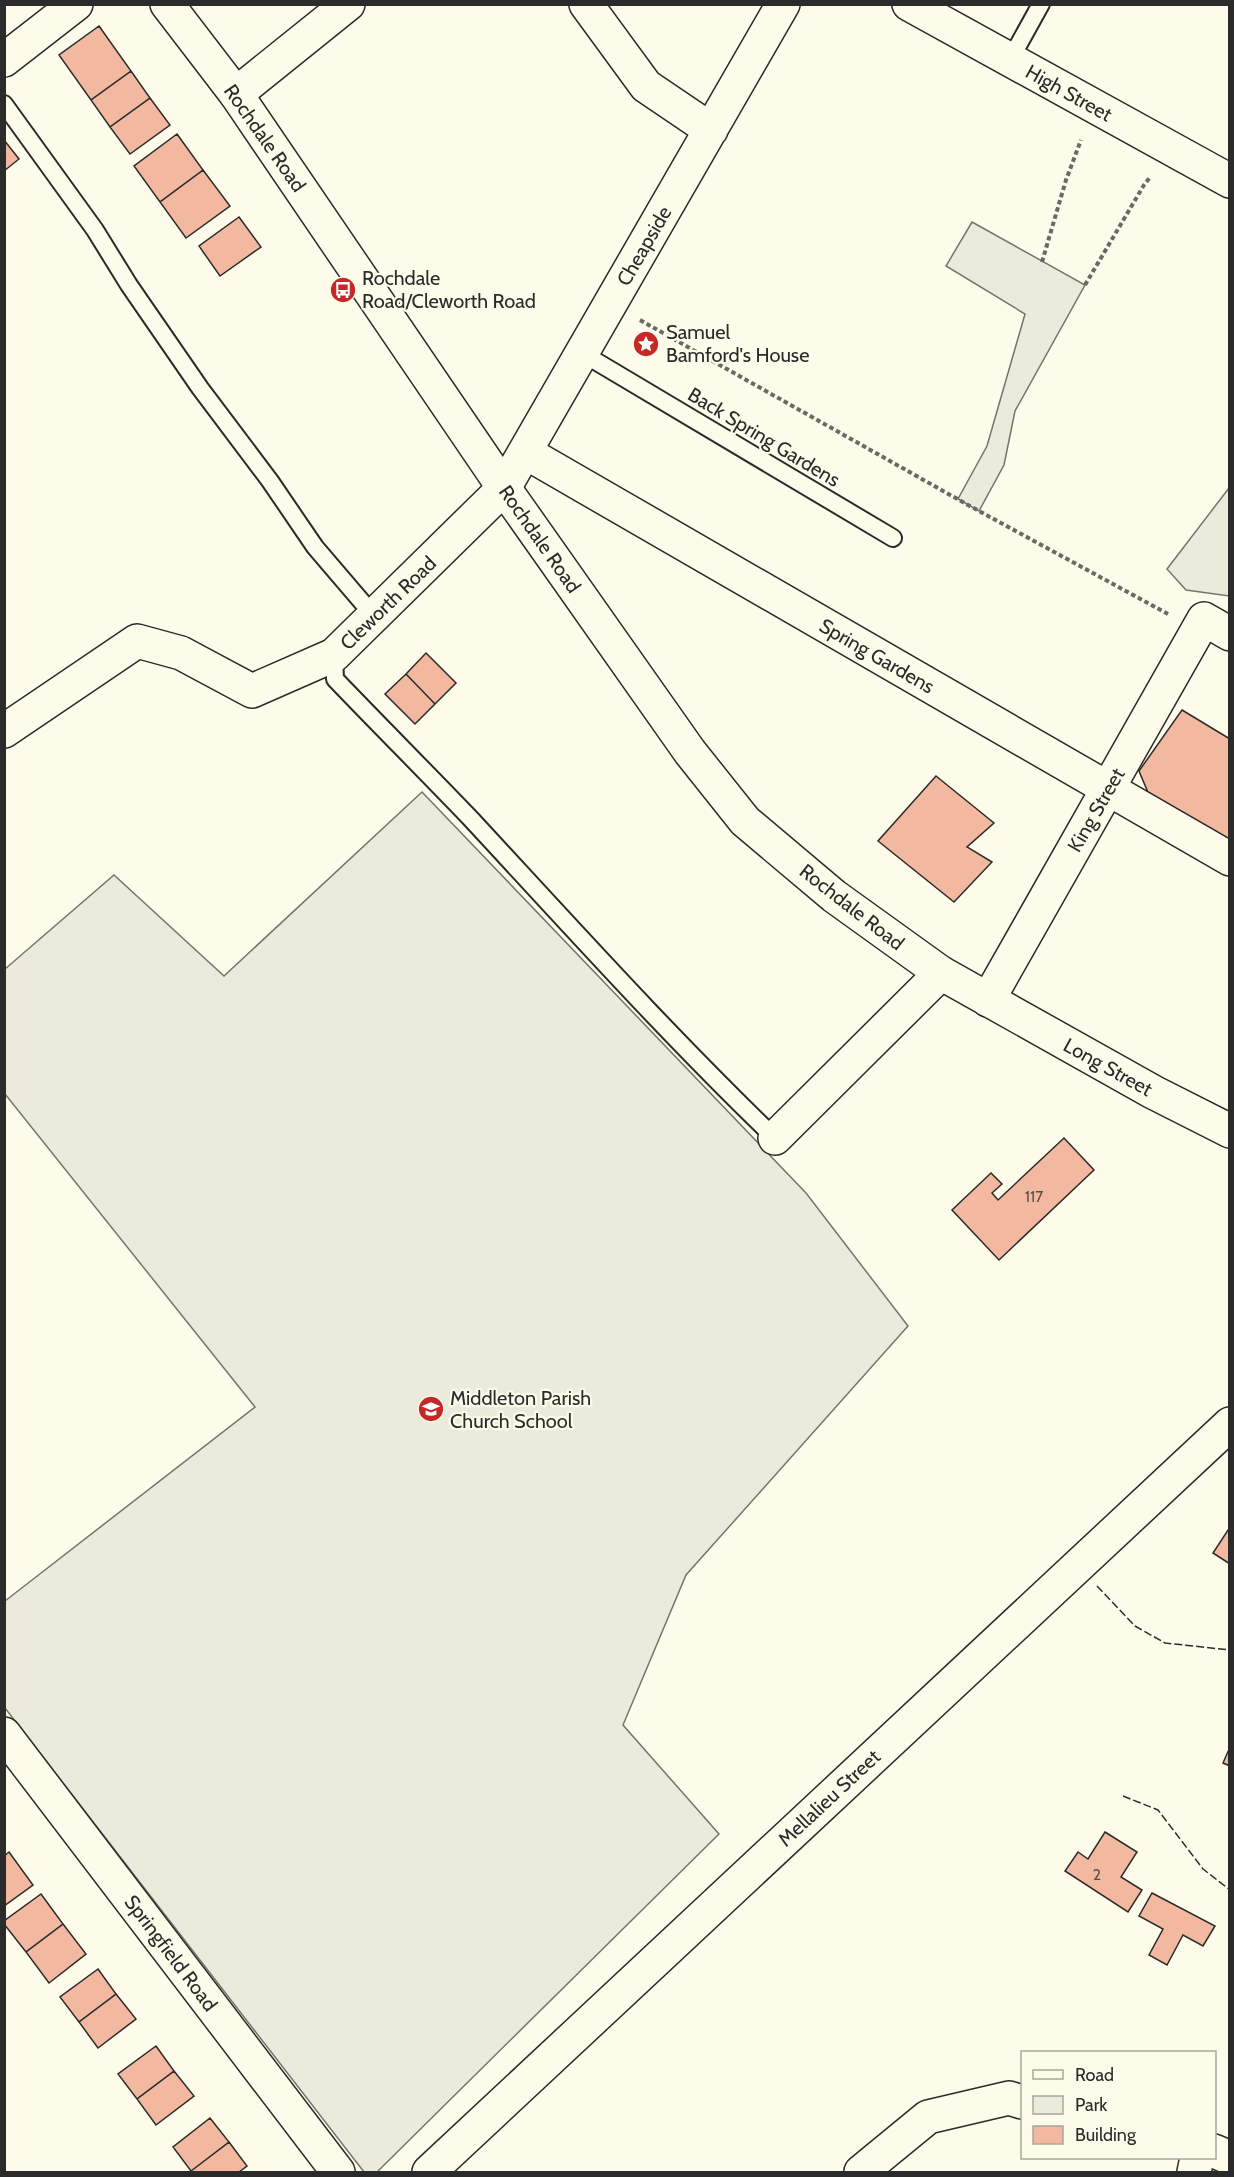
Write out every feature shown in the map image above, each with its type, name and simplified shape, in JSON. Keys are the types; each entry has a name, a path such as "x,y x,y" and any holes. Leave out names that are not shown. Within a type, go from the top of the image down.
{"street":[{"path":"4,60 76,4"},
{"name":"Rochdale Road","path":"167,4 236,94 504,488 690,752 746,821 834,896 940,973 988,1000"},
{"path":"236,94 348,4"},
{"path":"586,4 646,86 711,130"},
{"name":"Cheapside","path":"504,488 783,4"},
{"name":"High Street","path":"909,4 1230,181"},
{"name":"Spring Gardens","path":"525,452 1230,859"},
{"name":"Cleworth Road","path":"4,731 137,641 181,653 252,692 334,655 504,488"},
{"name":"King Street","path":"988,1000 1107,790 1210,628"},
{"path":"775,1138 940,973"},
{"name":"Long Street","path":"988,1000 1153,1092 1230,1131"},
{"name":"Mellalieu Street","path":"429,2172 1230,1424"},
{"name":"Springfield Road","path":"4,1734 338,2172"},
{"path":"861,2172 928,2117 1009,2098 1021,2101"},
{"path":"1216,2151 1230,2158"}],"lane":[{"path":"1010,60 1041,4"},
{"path":"4,104 95,230 129,285 200,388 270,481 315,547 374,616"},
{"name":"Back Spring Gardens","path":"582,353 893,538"},
{"path":"334,655 335,679 469,817 609,969 775,1138"}],"path":[{"path":"1042,262 1066,180 1093,106"},
{"path":"1085,285 1144,185 1172,150"},
{"path":"611,303 958,499 1210,628"}],"green space":[{"name":"Middleton Parish Church School","path":"422,792 806,1193 908,1326 686,1575 623,1725 719,1834 377,2172 364,2172 5,1708 5,1601 255,1407 5,1094 5,969 114,875 224,976"}],"shaded area":[{"path":"972,222 1085,285 1015,411 1004,465 979,511 958,499 987,446 1025,314 946,266"},
{"path":"1229,488 1229,596 1186,590 1167,569"}],"building":[{"path":"99,26 131,71 91,100 59,55"},
{"path":"131,71 150,98 110,127 91,100"},
{"path":"150,98 170,125 130,154 110,127"},
{"path":"177,134 203,170 160,202 134,166"},
{"path":"4,140 19,159 4,171"},
{"path":"203,170 230,206 186,238 160,202"},
{"path":"239,217 261,247 220,276 199,246"},
{"path":"426,653 456,683 435,704 406,674"},
{"path":"406,674 435,704 415,724 385,694"},
{"path":"1182,710 1230,739 1230,844 1152,802 1139,771"},
{"path":"936,776 994,823 967,847 992,862 954,902 878,841"},
{"path":"1064,1138 1094,1170 999,1260 952,1210 991,1173 1002,1184 992,1193 998,1200"},
{"path":"1230,1527 1230,1564 1213,1553"},
{"path":"1230,1747 1230,1766 1223,1763"},
{"path":"1105,1832 1137,1852 1121,1877 1142,1890 1128,1912 1065,1871 1078,1852 1088,1859"},
{"path":"9,1852 33,1885 4,1906 4,1856"},
{"path":"1152,1893 1215,1926 1203,1946 1183,1935 1167,1965 1149,1955 1163,1929 1139,1916"},
{"path":"41,1894 63,1924 26,1952 4,1921"},
{"path":"63,1924 86,1954 49,1983 26,1952"},
{"path":"98,1969 116,1994 79,2022 60,1997"},
{"path":"116,1994 136,2019 98,2048 79,2022"},
{"path":"156,2046 174,2071 137,2099 118,2074"},
{"path":"174,2071 194,2096 156,2125 137,2099"},
{"path":"210,2118 229,2142 191,2171 173,2147"},
{"path":"229,2142 247,2166 239,2172 191,2171"}],"fence":[{"path":"1097,1586 1135,1626 1165,1643 1230,1650"},
{"path":"1123,1796 1158,1810 1203,1869 1230,1890"}],"place":[{"name":"Rochdale Road/Cleworth Road","path":"343,290"},
{"name":"Samuel Bamford's House","path":"646,344"},
{"name":"Middleton Parish Church School","path":"431,1409"}]}
